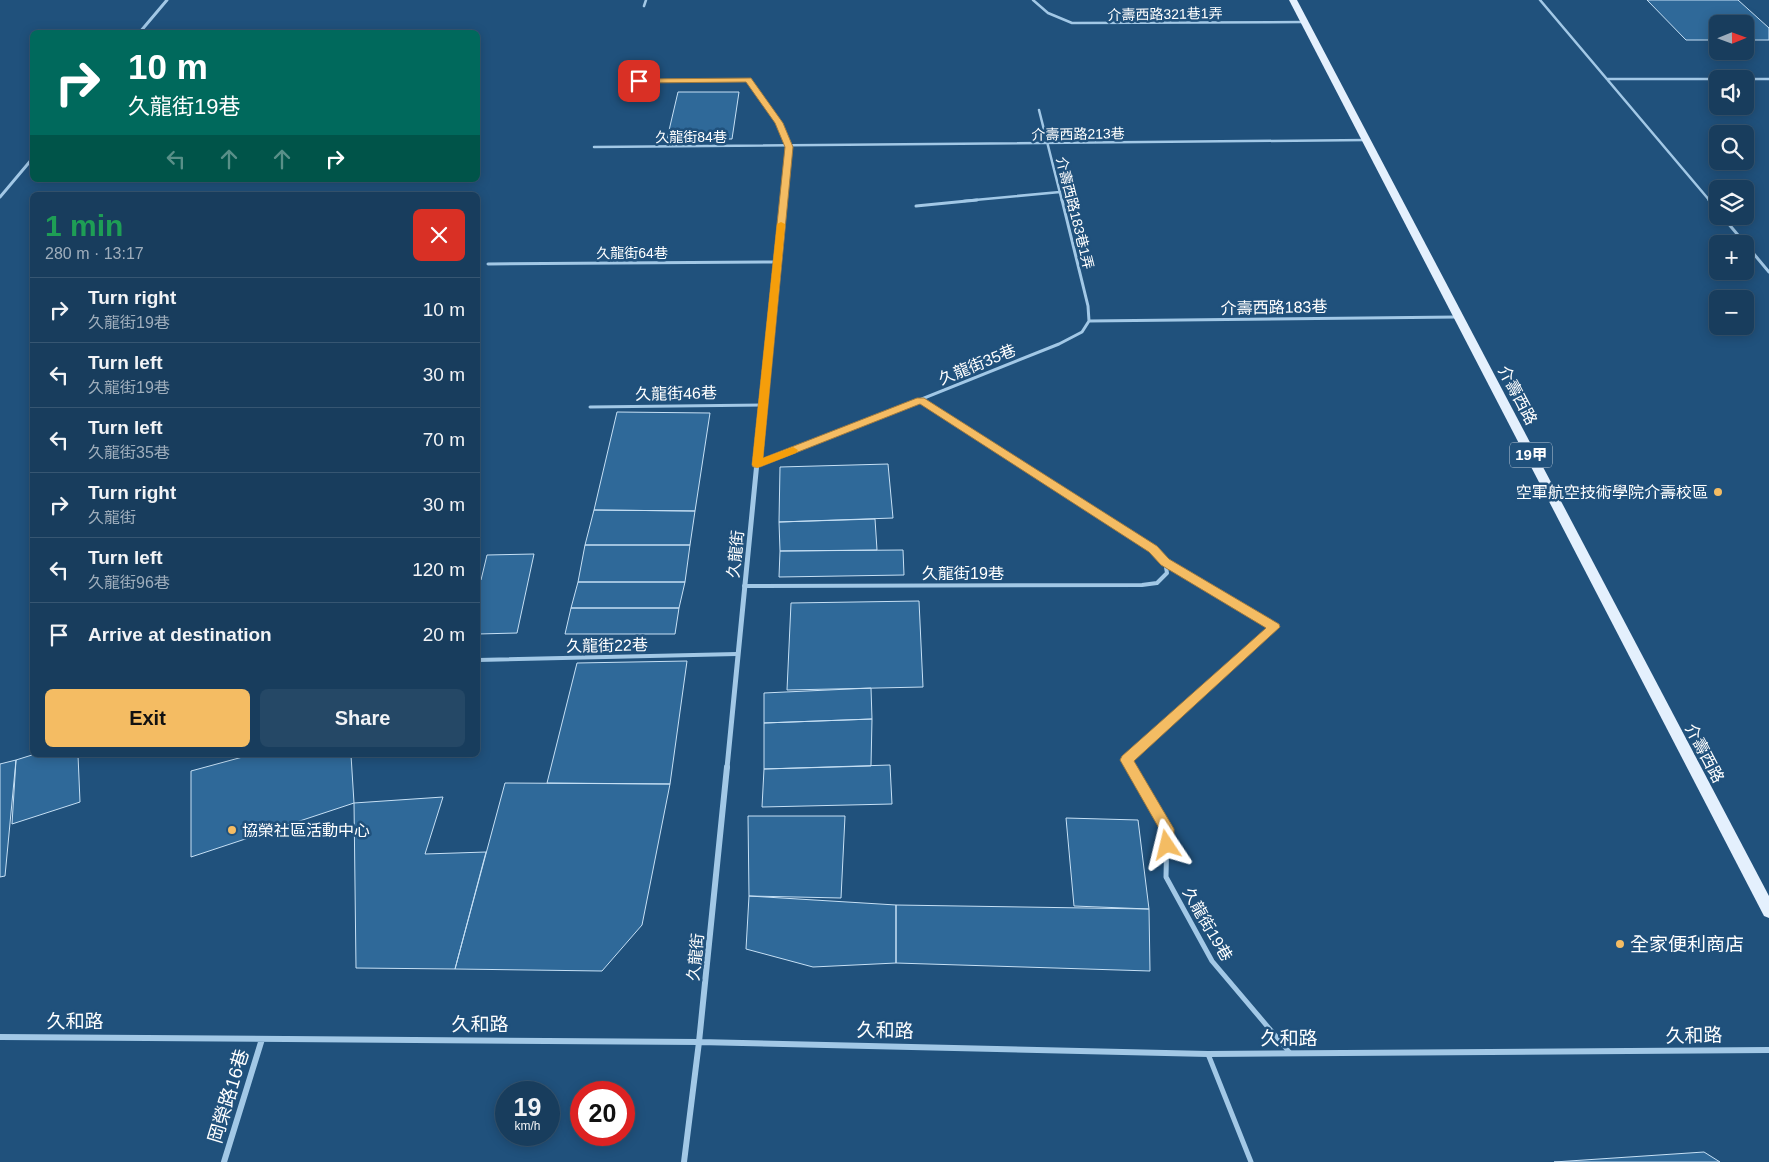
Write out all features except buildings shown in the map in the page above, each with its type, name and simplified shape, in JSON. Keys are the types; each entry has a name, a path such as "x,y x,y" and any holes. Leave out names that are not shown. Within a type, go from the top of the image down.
{"main road":[{"name":"介壽西路","path":"1293,0 1769,911"}],"street":[{"path":"142,30 167,0"},
{"name":"久龍街","path":"684,1162 699,1042 789,147 779,123 748,80"},
{"path":"0,197 30,161"},
{"name":"久和路","path":"0,1037 699,1042 1208,1054 1769,1050"},
{"name":"岡榮路16巷","path":"224,1162 262,1039"}],"lane":[{"path":"644,6 646,0"},
{"name":"介壽西路321巷1弄","path":"1034,0 1048,13 1072,23 1305,22"},
{"path":"1540,0 1709,200"},
{"path":"1607,79 1709,79"},
{"path":"1754,79 1769,79"},
{"path":"621,82 748,80"},
{"name":"介壽西路183巷1弄","path":"1039,110 1088,306 1089,321"},
{"name":"介壽西路213巷","path":"789,147 1367,140"},
{"name":"久龍街84巷","path":"594,147 789,147"},
{"path":"916,206 1060,192"},
{"path":"1730,225 1769,272"},
{"name":"久龍街64巷","path":"488,264 777,262"},
{"name":"介壽西路183巷","path":"1089,321 1459,318"},
{"name":"久龍街35巷","path":"757,465 1059,344 1082,332 1089,321"},
{"name":"久龍街19巷","path":"920,400 1153,549 1165,562 1274,627 1127,760 1167,829 1166,877 1212,961 1291,1054"},
{"name":"久龍街46巷","path":"590,407 763,405"},
{"name":"久龍街19巷","path":"744,586 1142,585 1157,583 1167,573 1165,562"},
{"name":"久龍街22巷","path":"480,660 737,654"},
{"path":"1208,1054 1251,1162"}],"slow traffic":[{"path":"781,224 757,465 793,450"}],"place":[{"name":"空軍航空技術學院介壽校區","path":"1718,492"},
{"name":"協榮社區活動中心","path":"232,830"},
{"name":"全家便利商店","path":"1620,944"}],"route":[{"path":"639,81 748,80 779,123 789,147 757,465 920,400 1153,549 1165,562 1274,627 1127,760 1167,829 1167,845"}]}
